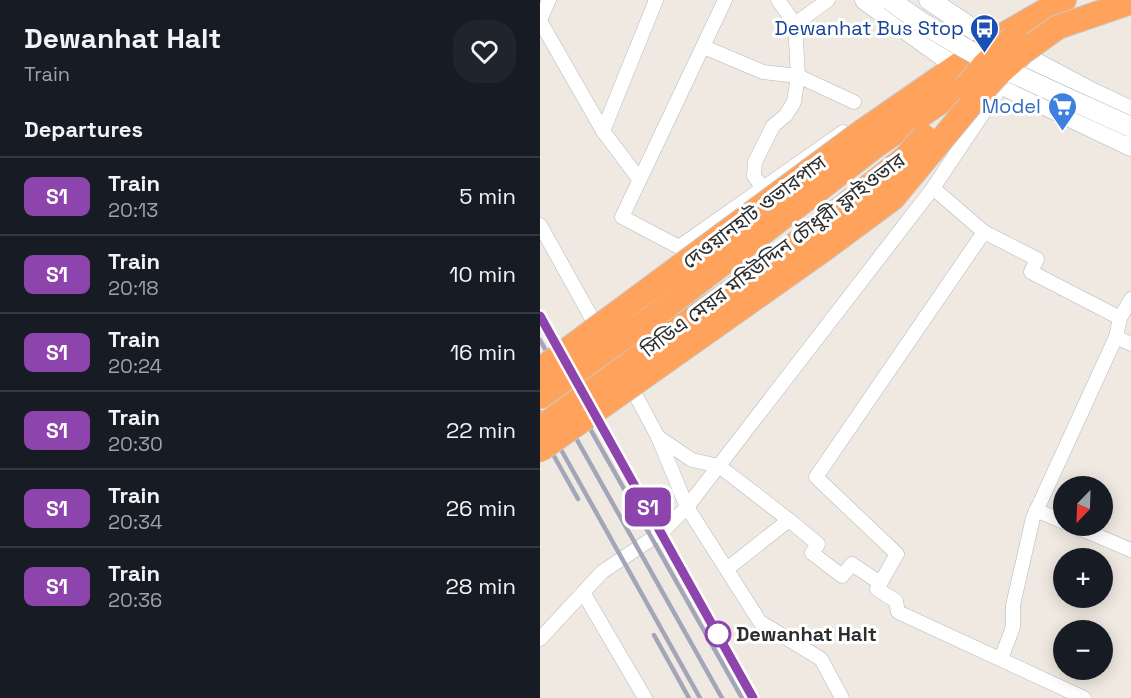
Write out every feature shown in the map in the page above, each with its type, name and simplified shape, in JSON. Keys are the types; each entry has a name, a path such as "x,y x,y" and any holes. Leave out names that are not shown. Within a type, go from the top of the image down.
{"highway":[{"path":"975,69 993,41 1064,0"},
{"name":"সিডিএ মেয়র মহিউদ্দিন চৌধুরী ফ্লাইওভার","path":"540,428 783,254 905,158 985,64 1014,37 1055,9 1075,0"},
{"path":"975,69 1017,53 1119,0"},
{"path":"540,450 893,198 996,76 1023,52 1058,27 1131,2"},
{"name":"দেওয়ানহাট ওভারপাস","path":"540,370 870,137 975,69"},
{"name":"দেওয়ানহাট ওভারপাস","path":"540,397 653,316 870,137"},
{"path":"540,468 649,389 661,364"}],"main road":[{"path":"865,0 918,39 1131,146"},
{"path":"890,0 920,23 950,41 1131,128"},
{"path":"929,0 993,41 1131,111"}],"street":[{"path":"549,0 540,21 603,131 639,179"},
{"path":"603,131 656,0"},
{"path":"540,639 602,572 662,532 687,507 933,188 975,69 937,68 762,187 679,247 622,217 725,0"},
{"path":"762,187 754,176 755,162 773,126 786,115 794,102 798,76 795,24 778,0"},
{"path":"795,24 828,0"},
{"path":"704,47 763,72 798,76 854,102"},
{"path":"933,188 984,232 1037,259 1030,272 1120,318"},
{"path":"540,225 658,437 687,507 760,622 821,659 842,698"},
{"path":"984,232 816,477 897,554 877,588 896,601 898,612 1084,698"},
{"path":"1001,659 1013,627 1013,605 1030,525 1116,337 1120,318 1131,299"},
{"path":"1116,337 1131,344"},
{"path":"658,437 692,460 719,466 818,544 812,553 842,576 852,564 880,583"},
{"path":"1036,510 1053,517"},
{"path":"727,569 789,520"},
{"path":"1098,536 1131,550"},
{"path":"584,594 645,698"}],"railway":[{"path":"540,316 753,698"},
{"path":"540,340 742,698"},
{"path":"540,374 722,698"},
{"path":"540,412 700,698"},
{"path":"540,431 578,499"},
{"path":"654,635 689,698"}],"train":[{"name":"S1","path":"540,316 753,698"}],"place":[{"name":"Dewanhat Bus Stop","path":"985,54"},
{"name":"Model","path":"1062,132"},
{"name":"Dewanhat Halt","path":"718,634"}]}
